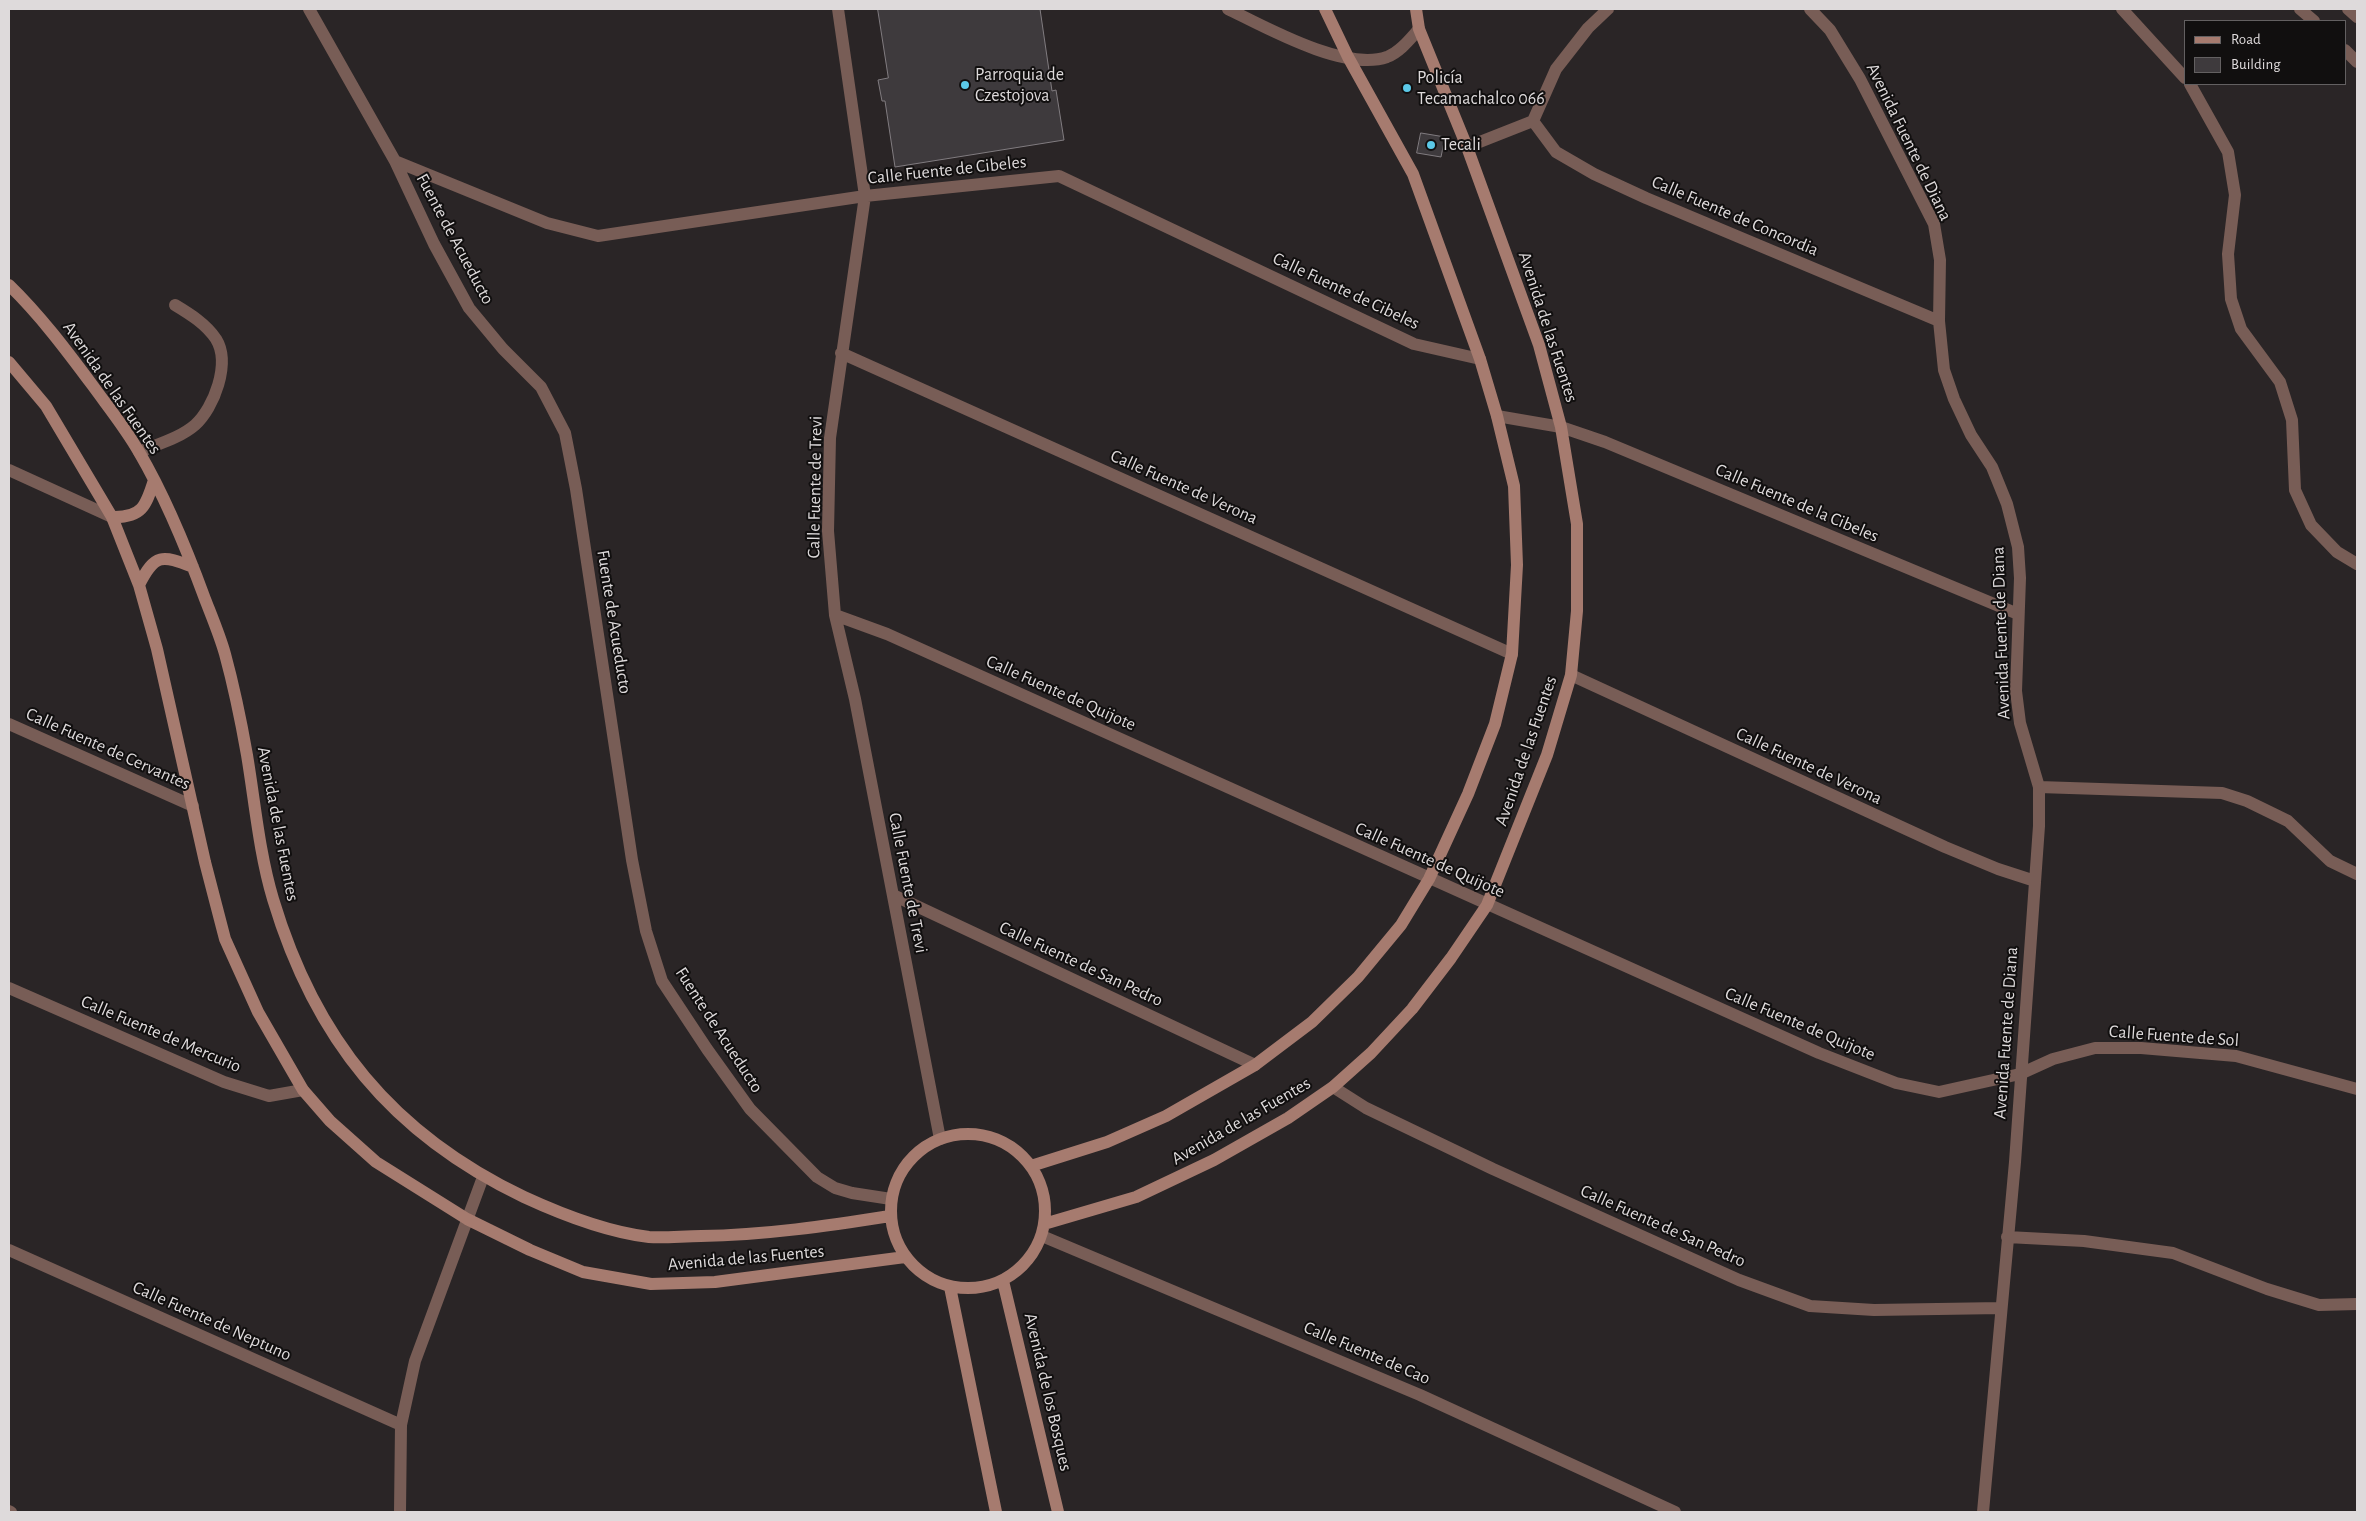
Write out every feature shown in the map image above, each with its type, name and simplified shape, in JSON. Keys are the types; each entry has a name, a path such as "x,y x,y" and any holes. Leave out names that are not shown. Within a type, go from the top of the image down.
{"main road":[{"path":"1031,1166 1107,1142 1166,1116 1255,1064 1312,1022 1358,977 1401,925 1429,879 1468,794 1494,724 1512,654 1517,565 1514,486 1497,416 1480,359 1414,174 1348,57 1325,9"},
{"name":"Avenida de las Fuentes","path":"1043,1230 1136,1197 1214,1160 1288,1118 1333,1087 1371,1053 1412,1009 1451,958 1486,905 1547,755 1570,675 1578,611 1577,524 1561,427 1539,345 1467,146 1419,29 1416,9"},
{"name":"Avenida de las Fuentes","path":"9,285 42,320 74,361 139,452 154,480 193,567 225,652 247,753 260,841 272,896 304,980 328,1029 361,1074 405,1119 431,1141 483,1177 554,1211 603,1227 650,1237 754,1235 890,1216"},
{"name":"Avenida de las Fuentes","path":"9,362 46,406 112,517 139,585 157,649 205,862 225,939 258,1012 303,1090 330,1121 376,1162 467,1219 530,1250 584,1272 651,1284 715,1282 905,1257"},
{"path":"112,517 134,516 148,498 154,480"},
{"path":"139,585 150,565 161,558 193,567"},
{"path":"960,1134 986,1136 1000,1140 1017,1151 1031,1166 1040,1184 1044,1197 1043,1230 1033,1254 1020,1269 1003,1281 977,1289 950,1288 924,1276 905,1257 894,1238 890,1216 897,1179 908,1163 922,1149 940,1139 960,1134"},
{"name":"Avenida de los Bosques","path":"1003,1281 1058,1512"},
{"path":"950,1288 996,1512"}],"street":[{"name":"Fuente de Acueducto","path":"309,9 395,161 434,244 469,308 503,349 541,387 565,433 576,489 632,860 646,931 662,980 707,1050 750,1109 817,1177 835,1188 852,1193 892,1198"},
{"name":"Calle Fuente de Trevi","path":"838,9 865,196 830,438 828,530 835,615 855,698 940,1139"},
{"path":"1228,9 1297,42 1348,57 1369,59 1387,57 1405,45 1419,29"},
{"path":"1467,146 1533,121 1556,69 1588,28 1608,9"},
{"name":"Avenida Fuente de Diana","path":"1810,9 1830,30 1860,79 1934,224 1940,260 1939,321 1944,370 1954,399 1971,435 1992,467 2007,504 2018,547 2020,578 2016,691 2020,723 2039,788 2035,881 2015,1162 1983,1512"},
{"path":"2122,9 2184,77"},
{"path":"2300,9 2313,20"},
{"path":"2348,9 2357,17"},
{"path":"2346,51 2357,62"},
{"path":"2191,85 2228,152 2235,195 2228,254 2231,299 2241,329 2280,382 2292,420 2294,490 2311,525 2337,552 2357,564"},
{"name":"Calle Fuente de Concordia","path":"1533,121 1556,152 1594,174 1646,198 1939,321"},
{"name":"Calle Fuente de Cibeles","path":"395,161 547,223 598,236 865,196 1059,176 1414,344 1480,359"},
{"path":"139,452 182,434 194,426 202,417 216,389 221,356 217,341 207,328 193,316 175,305"},
{"name":"Calle Fuente de Verona","path":"841,353 1512,654"},
{"name":"Calle Fuente de la Cibeles","path":"1497,416 1561,427 1614,446 2018,614"},
{"path":"9,470 112,517"},
{"name":"Calle Fuente de Quijote","path":"835,615 896,638 1486,905 1819,1053 1896,1083 1939,1092 2020,1074"},
{"name":"Calle Fuente de Verona","path":"1570,675 1945,847 1998,869 2035,881"},
{"name":"Calle Fuente de Cervantes","path":"9,724 193,806"},
{"path":"2039,788 2222,793 2247,801 2288,822 2330,861 2357,874"},
{"name":"Calle Fuente de San Pedro","path":"893,895 1255,1064"},
{"name":"Calle Fuente de Mercurio","path":"9,988 224,1082 269,1096 303,1090"},
{"name":"Calle Fuente de Sol","path":"2020,1074 2053,1059 2095,1048 2141,1048 2236,1056 2357,1089"},
{"name":"Calle Fuente de San Pedro","path":"1333,1087 1366,1108 1493,1169 1738,1280 1810,1306 1874,1310 2001,1308"},
{"path":"400,1512 401,1425 414,1361 483,1177"},
{"name":"Calle Fuente de Cao","path":"1043,1230 1411,1391 1675,1512"},
{"path":"2007,1238 2084,1241 2173,1253 2267,1289 2320,1305 2357,1304"},
{"name":"Calle Fuente de Neptuno","path":"9,1250 401,1425"}],"building":[{"name":"Parroquia de Czestojova","path":"878,9 1040,9 1052,91 1056,90 1064,140 895,167 885,101 882,101 878,80 888,78"},
{"name":"Tecali","path":"1421,133 1445,137 1441,157 1417,153"}],"place":[{"name":"Parroquia de Czestojova","path":"965,85"},
{"name":"Policía Tecamachalco 066","path":"1407,88"},
{"name":"Tecali","path":"1431,145"}]}
